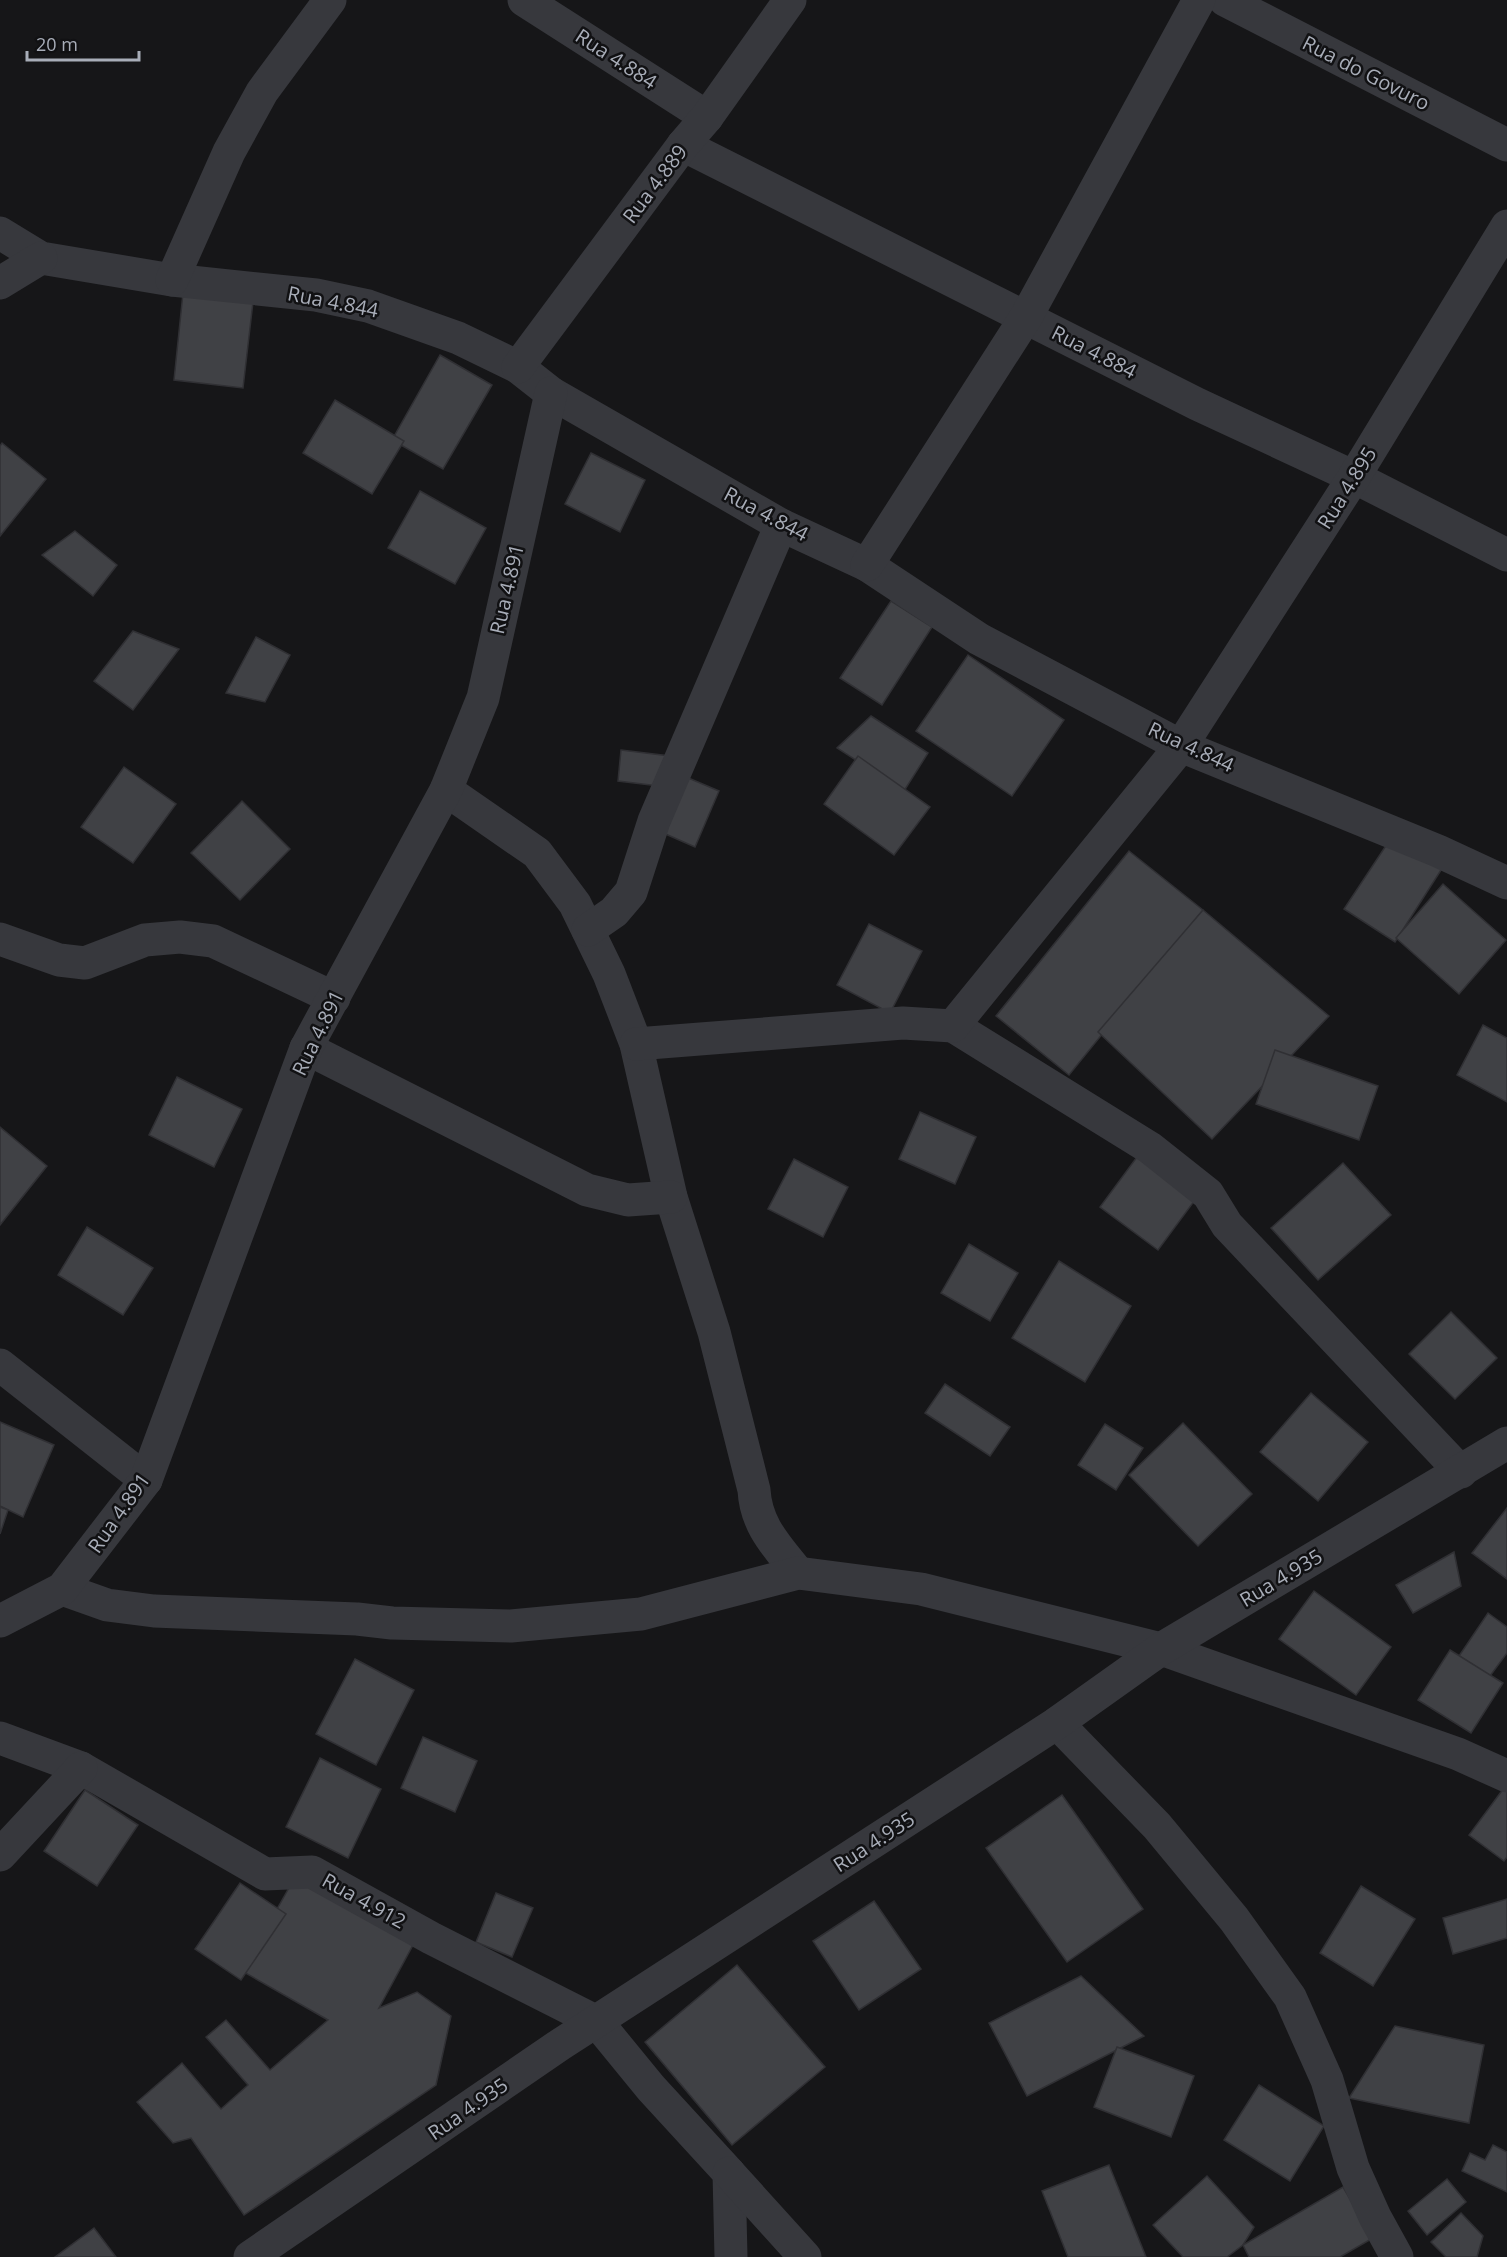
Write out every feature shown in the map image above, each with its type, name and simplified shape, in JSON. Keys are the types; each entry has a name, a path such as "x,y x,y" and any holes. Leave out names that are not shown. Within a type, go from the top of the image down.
{"street":[{"path":"172,280 229,152 262,92 330,0"},
{"name":"Rua 4.884","path":"524,0 708,117"},
{"name":"Rua 4.889","path":"518,367 683,145 708,117 790,0"},
{"path":"867,565 1026,317 1199,0"},
{"name":"Rua do Govuro","path":"1225,0 1507,145"},
{"name":"Rua 4.884","path":"683,145 1197,404 1354,477 1507,555"},
{"name":"Rua 4.895","path":"953,1026 1181,746 1354,477 1507,226"},
{"name":"Rua 4.844","path":"0,232 41,258 172,280 316,295 368,306 458,338 518,367 551,393 782,525 867,565 979,639 1181,746 1438,851 1507,884"},
{"path":"0,283 41,258"},
{"name":"Rua 4.891","path":"0,1621 62,1589 146,1480 306,1048 446,790 483,698 551,393"},
{"path":"588,930 614,912 631,892 654,821 782,525"},
{"path":"446,790 537,853 575,904 588,930 636,1044 671,1197 714,1332 754,1490 755,1509 764,1529 798,1573"},
{"path":"0,939 59,960 85,963 145,940 180,938 213,942 334,998"},
{"path":"636,1044 903,1023 953,1026 1150,1148 1190,1178 1208,1194 1227,1226 1461,1472"},
{"path":"306,1048 587,1190 628,1200 671,1197"},
{"path":"0,1365 146,1480"},
{"name":"Rua 4.935","path":"250,2257 597,2022 1057,1723 1161,1649 1507,1443"},
{"path":"62,1589 107,1605 154,1611 357,1619 392,1623 511,1626 640,1614 798,1573 921,1589 1161,1649 1458,1754 1507,1776"},
{"path":"1057,1723 1156,1826 1234,1919 1290,1997 1327,2080 1353,2168 1375,2217 1397,2257"},
{"name":"Rua 4.912","path":"0,1738 81,1768 265,1874 312,1872 431,1938 597,2022"},
{"path":"0,1855 81,1768"},
{"path":"597,2022 651,2088 805,2257"},
{"path":"729,2173 731,2257"}],"building":[{"path":"183,293 253,302 243,388 174,380"},
{"path":"440,355 492,385 443,469 392,440"},
{"path":"335,400 404,441 372,494 303,453"},
{"path":"2,443 46,479 0,536 0,446"},
{"path":"591,453 645,480 620,532 565,504"},
{"path":"420,491 486,528 455,584 388,548"},
{"path":"75,531 117,565 93,596 42,555"},
{"path":"891,601 932,627 882,705 840,678"},
{"path":"133,631 179,649 133,710 94,681"},
{"path":"256,637 290,655 265,702 226,693"},
{"path":"968,655 1064,720 1012,796 916,731"},
{"path":"871,716 928,753 904,791 837,748"},
{"path":"621,750 670,756 667,787 618,781"},
{"path":"858,756 930,807 894,855 824,804"},
{"path":"124,767 176,804 133,863 81,827"},
{"path":"686,777 719,791 695,847 661,832"},
{"path":"242,801 290,849 240,900 191,853"},
{"path":"1393,835 1443,867 1395,942 1344,909"},
{"path":"1129,851 1203,910 1069,1075 996,1016"},
{"path":"1443,884 1506,940 1459,994 1396,938"},
{"path":"1203,910 1329,1016 1212,1139 1098,1032"},
{"path":"869,924 922,951 890,1013 837,985"},
{"path":"1483,1025 1507,1038 1507,1102 1457,1075"},
{"path":"1275,1050 1378,1086 1359,1140 1256,1104"},
{"path":"177,1077 242,1109 214,1167 149,1135"},
{"path":"920,1112 976,1137 955,1184 899,1159"},
{"path":"0,1127 47,1166 0,1225"},
{"path":"1137,1157 1195,1200 1158,1250 1100,1207"},
{"path":"794,1159 848,1187 823,1237 768,1209"},
{"path":"1343,1163 1391,1215 1318,1280 1271,1228"},
{"path":"87,1227 153,1268 123,1315 58,1275"},
{"path":"969,1244 1018,1273 990,1321 941,1293"},
{"path":"1059,1261 1131,1306 1085,1382 1012,1338"},
{"path":"1451,1312 1497,1358 1455,1399 1409,1354"},
{"path":"945,1384 1010,1427 990,1456 925,1413"},
{"path":"1311,1393 1368,1442 1318,1501 1260,1452"},
{"path":"0,1422 54,1445 23,1517 0,1506"},
{"path":"1183,1423 1252,1494 1198,1546 1129,1475"},
{"path":"1105,1424 1143,1448 1116,1490 1078,1465"},
{"path":"0,1507 8,1510 0,1534"},
{"path":"1507,1508 1507,1579 1472,1553"},
{"path":"1454,1552 1461,1586 1413,1613 1396,1585"},
{"path":"1314,1591 1391,1647 1356,1695 1279,1639"},
{"path":"1488,1613 1507,1627 1507,1653 1490,1676 1459,1656"},
{"path":"1450,1650 1503,1683 1471,1733 1418,1700"},
{"path":"355,1659 414,1690 376,1765 316,1734"},
{"path":"423,1737 477,1761 455,1812 401,1788"},
{"path":"320,1758 381,1789 348,1858 286,1827"},
{"path":"1504,1788 1507,1791 1507,1857 1504,1861 1469,1835"},
{"path":"85,1790 138,1825 97,1886 44,1851"},
{"path":"1062,1795 1143,1909 1067,1962 986,1848"},
{"path":"294,1879 413,1945 379,2008 417,1992 451,2016 436,2085 244,2215 191,2138 173,2143 137,2102 182,2063 221,2109 248,2085 206,2037 226,2020 270,2070 328,2020 242,1971"},
{"path":"240,1883 286,1914 241,1980 195,1949"},
{"path":"1361,1886 1415,1919 1373,1986 1320,1953"},
{"path":"496,1893 533,1908 512,1957 476,1942"},
{"path":"1507,1899 1507,1938 1453,1954 1443,1918"},
{"path":"874,1901 921,1969 859,2010 813,1941"},
{"path":"737,1965 825,2067 732,2145 645,2042"},
{"path":"1081,1976 1144,2036 1027,2096 989,2023"},
{"path":"1395,2026 1484,2045 1469,2123 1349,2098"},
{"path":"1117,2047 1194,2076 1171,2137 1094,2107"},
{"path":"1259,2085 1324,2126 1290,2181 1224,2140"},
{"path":"1493,2145 1507,2152 1507,2192 1462,2171 1470,2153 1485,2160"},
{"path":"1109,2165 1146,2257 1068,2257 1042,2191"},
{"path":"1207,2176 1254,2227 1243,2245 1227,2257 1183,2257 1153,2225"},
{"path":"1447,2179 1466,2202 1427,2235 1408,2211"},
{"path":"1343,2187 1373,2238 1340,2257 1249,2257 1243,2245"},
{"path":"1461,2213 1483,2236 1477,2257 1446,2257 1431,2242"},
{"path":"94,2228 116,2257 55,2257"}]}
